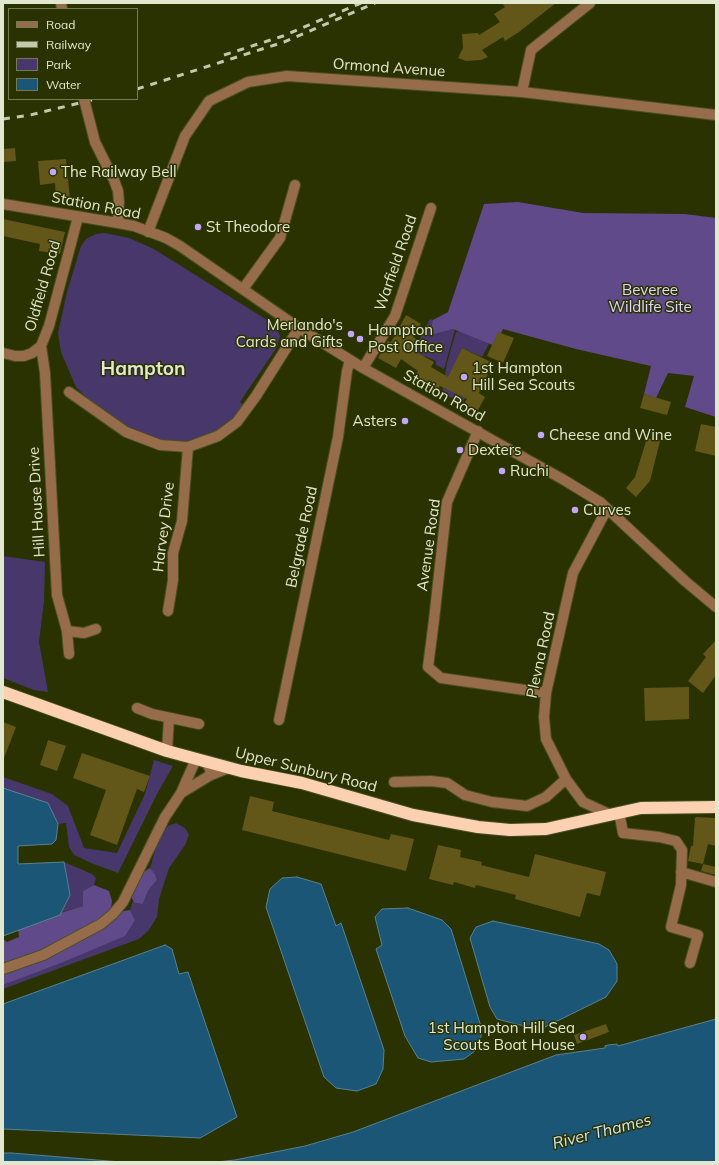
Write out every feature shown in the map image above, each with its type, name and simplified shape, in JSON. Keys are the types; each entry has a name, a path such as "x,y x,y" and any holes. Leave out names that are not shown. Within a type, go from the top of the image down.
{"highway":[{"name":"Upper Sunbury Road","path":"3,692 166,751 233,768 302,783 413,815 478,827 510,830 546,829 641,808 716,807"}],"street":[{"path":"522,92 531,50 590,3"},
{"name":"Ormond Avenue","path":"148,232 185,136 209,101 248,82 287,76 522,92 716,115"},
{"path":"84,100 95,142 118,191 118,223"},
{"path":"243,289 280,238 295,185"},
{"name":"Station Road","path":"3,204 134,226 166,238 180,246 299,328 363,368 478,431 600,502 685,581 716,607"},
{"name":"Warfield Road","path":"363,368 395,316 431,208"},
{"name":"Oldfield Road","path":"3,354 24,356 32,353 41,346 49,326 78,217"},
{"path":"69,392 126,432 160,445 188,447 218,436 236,422 256,396 299,328"},
{"name":"Hill House Drive","path":"41,346 46,380 57,595 67,631 69,654"},
{"name":"Belgrade Road","path":"279,720 338,437 347,371 350,360"},
{"name":"Avenue Road","path":"478,431 447,502 428,667 441,678 546,693"},
{"name":"Harvey Drive","path":"168,611 173,580 173,553 182,521 188,447"},
{"name":"Plevna Road","path":"607,509 573,573 546,693 544,717 546,740 566,778 583,802 614,813"},
{"path":"67,631 84,633 96,629"},
{"path":"137,708 152,714 199,724"},
{"path":"166,751 169,718"},
{"path":"3,969 43,955 101,924 113,914 123,902 165,817 181,792 196,759 206,763 211,772 209,776"},
{"path":"181,792 209,776 226,769 233,768"},
{"path":"394,782 431,781 447,783 465,795 492,802 527,806 546,797 566,778"},
{"path":"614,813 623,833 659,837 676,841 682,850 681,885 671,927 698,935 690,964"},
{"path":"681,872 716,882"}],"green space":[{"name":"Beveree Wildlife Site","path":"518,202 583,213 685,214 716,218 716,417 685,407 694,376 668,373 656,398 644,394 651,366 576,349 503,329 495,346 453,329 430,335 433,320 448,312 484,204"},
{"path":"105,233 129,238 154,249 275,325 280,336 277,347 240,402 244,406 233,420 217,433 195,442 178,443 161,441 133,431 96,407 76,387 61,352 58,333 67,292 81,246 86,239 96,234"},
{"path":"430,319 455,330 444,369 436,365 436,361 425,356 418,366 408,360"},
{"path":"467,331 490,342 482,357 462,348 456,361 461,364 465,398 462,403 442,393 447,363 456,332"},
{"path":"3,556 45,562 44,601 39,642 48,692 34,690 3,678"},
{"path":"154,760 173,766 158,792 118,873 74,855 69,847 66,823 58,824 47,803 3,788 3,777 52,794 68,806 84,848 117,853 145,794"},
{"path":"176,823 185,828 189,835 185,845 169,868 159,899 157,917 148,931 139,939 3,989 3,985 56,965 135,920 130,910 133,900 135,903 143,904 148,891 157,880 155,874 150,868 158,841 168,826"},
{"path":"64,862 92,874 96,878 94,885 83,891 83,906 62,912 70,895"},
{"path":"150,868 155,874 157,880 148,891 143,904 135,903 131,897 135,885 142,873"},
{"path":"94,885 109,891 112,901 111,909 119,912 130,910 135,920 125,936 3,985 3,939 7,942 19,937 18,928 31,922 83,906 83,891"}],"water":[{"path":"3,788 48,803 58,824 56,840 52,844 18,846 18,864 64,862 70,895 60,915 3,936"},
{"path":"297,877 321,884 336,926 341,923 384,1050 383,1069 376,1084 357,1091 336,1088 324,1077 266,907 270,889 282,878"},
{"path":"408,908 442,920 451,929 482,1030 479,1048 464,1059 431,1062 418,1058 405,1036 376,949 382,945 375,917 382,909"},
{"path":"493,921 599,944 609,950 617,964 617,981 606,997 539,1030 497,1019 490,1007 470,938 476,927"},
{"path":"165,945 172,949 179,974 188,972 237,1117 200,1138 3,1129 3,1004"},
{"name":"River Thames","path":"716,1019 716,1162 216,1162 235,1160 305,1146 353,1132 556,1055 605,1048 605,1046 608,1045 617,1044 618,1046"},
{"path":"3,1153 12,1153 121,1162 3,1162"}],"building":[{"path":"502,3 556,3 505,41 503,37 482,50 488,57 481,60 466,61 458,58 463,48 462,34 478,33 479,35 500,22 494,14 505,7"},
{"path":"15,148 16,161 3,162 3,149"},
{"name":"The Railway Bell","path":"66,159 70,199 56,200 55,183 40,185 38,161"},
{"path":"3,219 65,232 60,254 39,251 40,244 3,236"},
{"path":"406,315 421,324 413,337 418,340 412,350 434,362 431,367 448,377 462,348 493,363 479,393 485,397 477,412 464,404 467,399 440,386 436,392 414,378 418,371 401,359 396,368 378,358 388,341 391,342"},
{"path":"498,332 514,338 503,363 487,356"},
{"path":"644,394 671,402 667,415 640,408"},
{"path":"701,424 716,427 716,456 695,451"},
{"path":"647,438 660,441 650,481 636,497 626,488 635,477"},
{"path":"716,640 716,675 703,693 688,681 706,657 703,654"},
{"path":"689,687 689,719 645,721 644,688"},
{"path":"3,722 16,727 4,758 3,758"},
{"path":"48,740 66,746 57,771 40,765"},
{"path":"82,753 150,776 144,792 137,789 117,845 90,835 106,790 73,778"},
{"path":"250,796 274,802 272,811 389,840 391,834 414,839 406,871 242,830"},
{"path":"696,817 716,818 716,846 708,844 703,864 688,861 691,846 693,846"},
{"path":"438,845 461,850 460,857 482,862 481,865 529,877 535,854 606,872 600,896 587,893 580,917 515,899 516,895 476,885 475,888 454,882 453,885 429,879"},
{"path":"703,864 716,867 716,875 701,871"},
{"path":"606,1024 609,1032 577,1044 574,1035"}],"railway":[{"path":"224,55 283,36 361,3"},
{"path":"138,89 284,42 375,3"},
{"path":"3,119 30,115 92,100"}],"place":[{"name":"The Railway Bell","path":"53,172"},
{"name":"St Theodore","path":"198,227"},
{"name":"Merlando's Cards and Gifts","path":"351,334"},
{"name":"Hampton Post Office","path":"360,339"},
{"name":"1st Hampton Hill Sea Scouts","path":"464,377"},
{"name":"Asters","path":"405,421"},
{"name":"Cheese and Wine","path":"541,435"},
{"name":"Dexters","path":"460,450"},
{"name":"Ruchi","path":"502,471"},
{"name":"Curves","path":"575,510"},
{"name":"1st Hampton Hill Sea Scouts Boat House","path":"583,1037"}],"district":[{"name":"Hampton","path":"143,369"}]}
